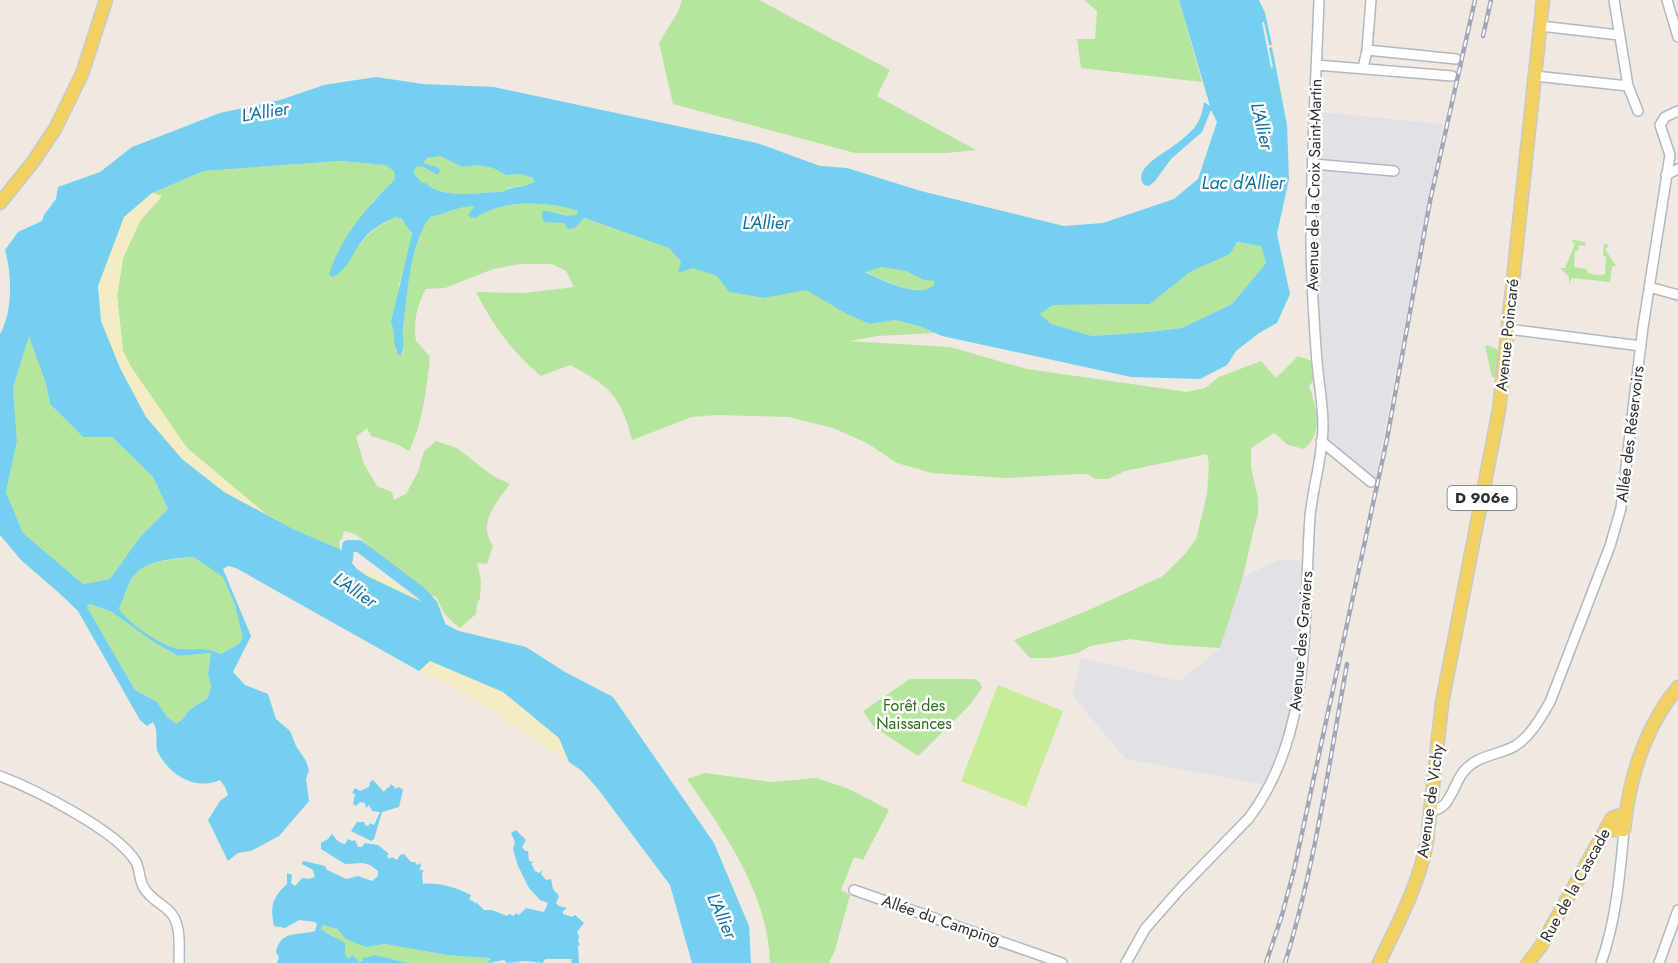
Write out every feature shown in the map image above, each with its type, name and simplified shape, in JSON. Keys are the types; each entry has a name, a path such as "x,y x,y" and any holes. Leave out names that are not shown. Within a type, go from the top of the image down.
{"main road":[{"path":"75,85 100,0"},
{"path":"0,203 43,147 64,110 82,74 106,0"},
{"name":"Avenue Poincaré","path":"1449,666 1496,430 1543,0"},
{"name":"Avenue de Vichy","path":"1379,963 1418,877 1424,857 1449,666"},
{"path":"1605,830 1624,830 1629,790 1653,723 1678,687"},
{"name":"Rue de la Cascade","path":"1528,963 1541,945 1612,818 1620,815 1626,816"}],"street":[{"name":"Avenue de la Croix Saint-Martin","path":"1319,0 1311,280 1323,428 1321,441"},
{"path":"1363,68 1367,50 1371,0"},
{"path":"1614,0 1628,86 1638,111"},
{"path":"1667,0 1678,37"},
{"path":"1540,26 1619,35"},
{"path":"1367,50 1456,59"},
{"path":"1316,65 1452,76"},
{"path":"1535,76 1628,86"},
{"name":"Allée des Réservoirs","path":"1431,810 1440,809 1448,801 1457,779 1466,768 1477,761 1515,746 1529,734 1550,702 1610,546 1621,508 1649,287 1670,155 1660,125 1665,117 1678,111"},
{"path":"1313,164 1394,171"},
{"path":"1666,175 1678,170"},
{"path":"1649,287 1678,295"},
{"path":"1508,329 1641,346"},
{"path":"1321,441 1371,482"},
{"name":"Avenue des Graviers","path":"1126,963 1145,929 1180,889 1250,818 1269,789 1284,755 1300,684 1310,518 1321,441"},
{"path":"0,776 50,798 123,846 137,863 144,889 171,913 179,934 179,963"},
{"path":"1601,963 1618,887 1624,830"},
{"name":"Allée du Camping","path":"854,890 1062,963"},
{"name":"Avenue des Graviers","path":"1132,963 1166,906"},
{"path":"1659,963 1678,910"}],"shaded area":[{"path":"1320,112 1443,124 1375,481 1329,445 1318,312 1316,246"},
{"path":"1279,560 1304,561 1300,670 1284,745 1266,785 1126,759 1072,695 1081,658 1180,681 1220,648 1243,577"}],"green space":[{"path":"682,0 759,0 890,70 877,96 976,150 946,153 855,153 673,104 659,43 678,12"},
{"path":"1084,0 1179,0 1202,82 1081,68 1077,39 1095,39 1097,11"},
{"path":"440,156 462,167 477,165 493,168 506,175 520,174 533,178 534,183 508,188 503,192 462,194 442,192 422,183 413,172 416,167 426,164 424,162 427,158"},
{"path":"340,161 385,165 394,171 395,179 374,200 332,265 340,273 358,247 386,222 396,217 407,226 412,240 399,285 395,330 396,352 403,353 403,330 410,271 418,241 430,217 473,206 475,208 468,214 475,218 498,207 526,204 554,205 579,211 572,217 550,210 580,221 583,218 669,248 681,262 717,276 729,292 764,298 806,289 870,324 895,320 919,326 934,333 878,336 849,341 950,347 1027,369 1187,392 1205,388 1219,377 1261,361 1276,378 1298,356 1312,361 1313,381 1309,386 1316,411 1316,428 1310,443 1304,449 1288,445 1274,433 1251,448 1251,467 1258,499 1258,515 1243,577 1220,648 1130,639 1090,646 1078,653 1051,658 1030,658 1014,640 1089,610 1163,576 1185,554 1196,539 1207,494 1209,465 1207,454 1125,471 1108,479 1095,479 1087,474 1006,478 932,473 897,463 867,443 833,428 789,417 717,415 692,417 632,440 618,402 604,386 570,365 541,376 521,358 504,337 476,292 525,293 574,287 566,271 552,264 521,264 493,269 445,288 426,289 423,295 416,314 415,334 416,341 430,357 421,417 409,451 397,444 371,436 367,428 356,437 364,464 377,486 392,492 394,500 406,494 418,472 424,451 436,441 457,448 493,476 510,484 490,514 487,529 493,546 487,564 477,563 481,580 476,614 460,628 446,615 437,598 416,587 397,573 356,535 344,531 339,542 340,549 295,530 266,514 187,448 131,367 123,351 117,296 123,258 140,221 162,196 152,193 204,171"},
{"path":"1571,241 1586,241 1585,246 1579,245 1578,251 1575,251 1574,267 1587,269 1587,272 1593,274 1605,274 1604,244 1609,246 1605,249 1616,266 1612,266 1610,282 1572,278 1569,284 1569,277 1560,268 1565,268 1575,244"},
{"path":"1236,242 1261,246 1266,263 1232,304 1182,328 1092,336 1051,324 1040,314 1053,305 1150,304 1190,272 1229,254"},
{"path":"881,267 906,271 924,280 934,281 936,284 920,290 911,289 900,287 864,271"},
{"path":"29,335 46,384 50,404 83,437 112,437 153,477 168,509 140,537 110,579 83,584 23,533 6,492 17,441 13,388"},
{"path":"1485,346 1499,350 1495,378 1492,377"},
{"path":"194,557 223,576 235,605 244,638 239,644 221,654 203,649 175,648 161,643 135,626 119,608 128,586 139,570 165,560"},
{"path":"90,604 112,612 155,643 178,656 211,653 208,674 211,687 208,698 189,710 176,725 167,717 157,702 135,690 87,607"},
{"name":"Forêt des Naissances","path":"910,679 974,679 980,682 982,688 968,707 918,756 874,727 863,711"},
{"path":"998,685 1063,711 1026,807 961,781"},
{"path":"705,773 771,782 816,778 849,789 889,810 863,860 854,857 841,890 850,895 835,950 829,963 770,963 762,912 753,889 742,865 716,821 687,779"},
{"path":"323,925 337,929 341,934 366,947 385,944 447,955 488,958 490,963 408,963 367,958 359,962 344,955 342,946 333,936 321,929"}],"sand":[{"path":"152,193 162,196 140,221 123,258 117,296 123,351 131,367 187,448 266,514 224,492 182,459 146,417 120,368 101,321 98,287 109,254 124,217"},
{"path":"357,569 391,581 422,602 367,576"},
{"path":"430,661 503,692 559,738 569,762 458,689 419,671"}],"water":[{"name":"L'Allier","path":"1179,0 1259,0 1265,13 1272,45 1269,45 1264,22 1262,22 1271,68 1273,67 1269,48 1272,47 1287,125 1289,179 1277,234 1290,294 1277,323 1259,333 1236,351 1227,365 1200,379 1131,377 942,336 919,326 895,320 870,324 847,314 806,290 764,298 729,292 717,276 693,268 678,273 681,262 669,248 584,218 575,228 568,229 564,223 545,222 542,218 542,211 569,216 577,214 578,211 540,204 499,207 476,218 468,214 474,208 473,206 430,217 418,241 410,271 403,347 400,356 396,349 391,322 412,234 402,219 396,217 373,230 362,241 341,271 332,277 329,275 340,248 356,223 395,179 394,171 385,165 340,161 204,171 152,193 124,217 98,286 101,321 120,368 146,417 182,459 224,492 295,530 340,549 357,569 422,602 445,624 459,631 526,647 565,672 613,697 714,843 749,926 751,963 692,963 670,885 598,789 582,771 569,762 559,738 503,692 430,661 419,671 236,568 228,566 223,569 251,636 233,672 245,685 268,694 276,719 290,731 309,770 306,779 309,801 279,836 251,851 238,853 228,861 208,820 220,801 228,795 225,787 220,780 212,783 195,783 180,777 167,766 157,751 153,722 147,726 140,720 78,611 21,560 0,535 0,334 7,315 10,293 5,250 18,232 42,221 56,199 58,187 100,172 132,147 220,113 280,100 324,85 376,77 423,84 494,87 757,143 820,166 847,168 921,191 1064,226 1103,223 1174,199 1198,179 1217,122 1211,110 1202,132 1171,159 1155,181 1149,186 1144,185 1141,179 1142,174 1150,163 1194,128 1201,116 1204,102 1210,106","holes":["440,156 462,167 477,165 493,168 506,175 520,174 533,178 534,182 503,192 462,194 442,192 422,183 413,172 416,167 422,166 438,175 440,170 437,167 424,162 427,158","1237,242 1261,246 1266,263 1232,304 1182,328 1092,336 1051,324 1040,314 1053,305 1150,304 1190,272 1230,254","881,267 906,271 924,280 934,281 935,284 920,290 891,284 865,272","29,336 46,384 50,404 83,437 112,437 153,477 168,509 140,537 110,579 83,584 23,533 6,492 17,441 13,388","194,557 223,577 235,605 243,638 239,644 221,654 202,649 175,648 161,643 144,632 122,613 119,608 133,577 147,565","90,604 112,612 155,643 178,656 211,653 208,674 211,687 208,698 189,710 176,724 167,717 157,702 135,690 87,607"]},
{"path":"373,780 384,792 390,784 395,787 394,789 399,787 403,790 399,807 382,812 374,839 371,841 351,831 357,822 364,822 366,826 370,823 374,825 380,812 372,811 369,805 366,808 365,803 360,802 356,806 353,804 355,794 352,793 355,788 360,791 369,787"},
{"path":"516,830 526,840 522,847 528,851 529,861 534,862 531,863 535,871 539,873 543,870 541,874 546,880 551,879 553,889 559,896 556,903 567,908 563,914 572,917 575,915 584,923 577,932 580,944 578,946 579,963 571,963 572,959 545,959 543,963 525,961 507,963 504,960 488,963 490,959 488,958 447,955 385,944 366,947 346,939 337,929 323,925 321,929 345,943 345,955 349,958 352,955 359,962 364,957 374,955 408,963 277,963 279,957 276,952 282,940 291,935 315,931 317,924 299,920 285,928 274,926 273,903 287,884 287,873 292,875 291,883 295,886 302,878 315,877 313,870 302,864 304,861 325,866 327,870 346,879 358,876 372,881 378,876 378,871 370,865 345,864 321,849 321,843 332,834 337,841 345,844 348,839 355,840 358,847 362,847 365,843 378,845 389,854 387,856 389,859 392,857 397,860 400,855 404,854 411,862 417,865 420,863 419,869 424,871 422,873 423,884 440,884 465,892 471,895 469,900 476,904 476,902 484,910 492,910 507,916 509,914 514,916 516,913 519,915 526,908 544,912 548,903 540,900 529,888 518,866 513,849 515,842 511,833"}],"waterway":[{"path":"333,560 347,559 348,546 359,546 421,593 432,605 442,632"}],"railway":[{"path":"1266,963 1294,870 1387,439 1430,201 1475,0"},
{"path":"1483,36 1491,0"},
{"path":"1285,963 1313,852 1347,664"}],"water label":[{"name":"Lac d'Allier","path":"1243,183"}]}
